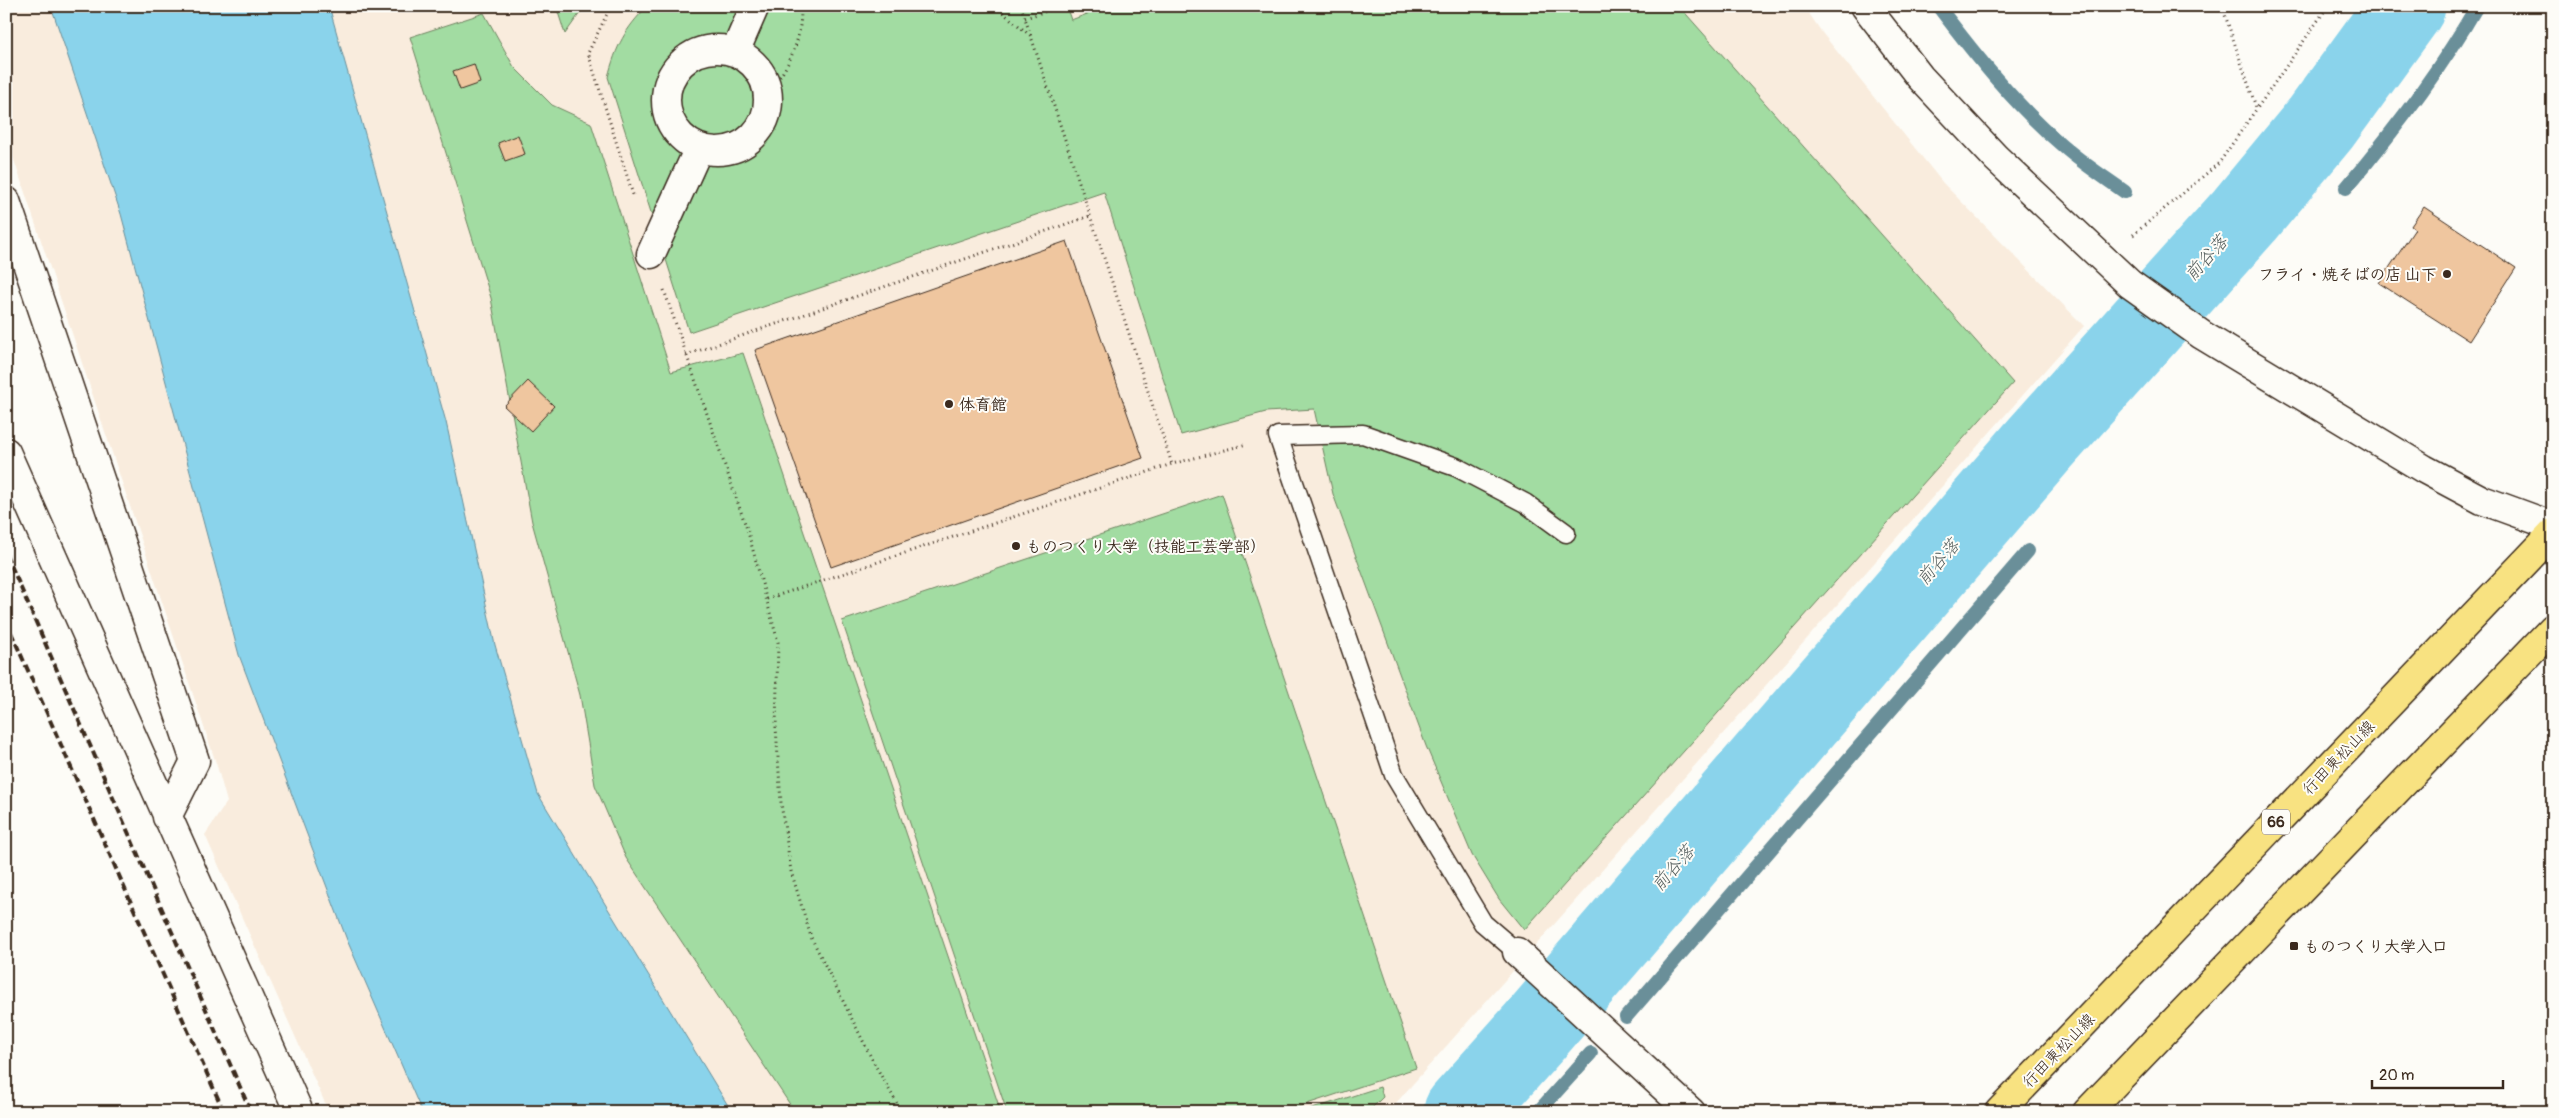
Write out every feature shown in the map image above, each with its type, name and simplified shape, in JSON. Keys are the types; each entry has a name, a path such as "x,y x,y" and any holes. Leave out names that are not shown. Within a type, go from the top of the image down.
{"main road":[{"name":"行田東松山線","path":"1999,1112 2553,533"},
{"path":"2088,1112 2553,628"}],"street":[{"path":"735,52 755,6"},
{"path":"1866,6 1920,78 1983,144 2130,284 2202,334 2424,469 2482,500 2553,526"},
{"path":"711,49 735,52 744,56 756,67 766,82 768,94 767,115 759,130 747,142 732,149 715,151 699,148 684,139 673,126 667,110 666,94 671,77 681,63 695,54 711,49"},
{"path":"651,254 699,148"},
{"path":"6,201 195,761 167,818"},
{"path":"6,452 299,1112"},
{"path":"1517,952 1594,1021 1690,1112"}],"lane":[{"path":"1517,952 1484,922 1394,775 1278,436 1363,434 1456,467 1524,503 1566,534"}],"path":[{"path":"611,6 588,52 651,254 748,532 778,642 776,727 781,803 791,870 811,937 849,1016 902,1112"},
{"path":"768,94 791,60 799,38 800,6"},
{"path":"995,6 1031,36"},
{"path":"1021,6 1172,464"},
{"path":"1025,18 1062,6"},
{"path":"2222,6 2257,110"},
{"path":"2104,260 2219,163 2328,6"},
{"path":"686,355 1090,216"},
{"path":"767,599 1172,464 1278,436"}],"shaded area":[{"name":"ものつくり大学（技能工芸学部）","path":"6,6 1804,6 1823,34 1943,183 2084,326 1388,1112 329,1112 205,835 227,802 217,766 6,136"}],"green space":[{"path":"556,6 585,6 565,34"},
{"path":"648,6 1066,6 1071,20 1109,6 1679,6 2013,383 1524,930 1499,899 1472,855 1426,746 1333,494 1314,409 1266,412 1181,435 1104,192 689,332 608,77 622,38 633,22"},
{"path":"484,13 514,67 552,105 591,123 671,372 743,353 1001,1112 795,1112 626,858 595,785 580,695 532,522 491,298 410,37"},
{"path":"1222,494 1416,1068 1283,1112 1007,1112 842,621"},
{"path":"1380,1087 1383,1097 1368,1112 1303,1112"}],"water":[{"path":"51,6 329,6 446,422 495,645 538,794 732,1112 422,1112 347,940 239,655 121,214"}],"building":[{"path":"474,64 480,83 460,90 453,71"},
{"path":"518,135 525,154 505,161 498,143"},
{"path":"2424,207 2516,268 2469,341 2379,283 2415,229 2411,226"},
{"name":"体育館","path":"1067,241 1143,458 831,567 755,350"},
{"path":"528,381 554,406 531,431 504,406"}],"waterway":[{"path":"1938,6 2012,97 2045,130 2093,170 2125,192"},
{"name":"前谷落","path":"1463,1112 1536,1030 2038,446 2245,215 2321,123 2406,6"},
{"path":"2346,188 2416,100 2448,54 2477,6"},
{"path":"2191,234 2214,249"},
{"path":"1626,1017 2028,551"},
{"path":"1538,1112 1591,1053"}],"railway":[{"path":"6,554 251,1112"},
{"path":"6,621 224,1112"}],"place":[{"name":"フライ・焼そばの店 山下","path":"2447,274"},
{"name":"体育館","path":"949,404"},
{"name":"ものつくり大学（技能工芸学部）","path":"1016,546"},
{"name":"ものつくり大学入口","path":"2294,946"}]}
